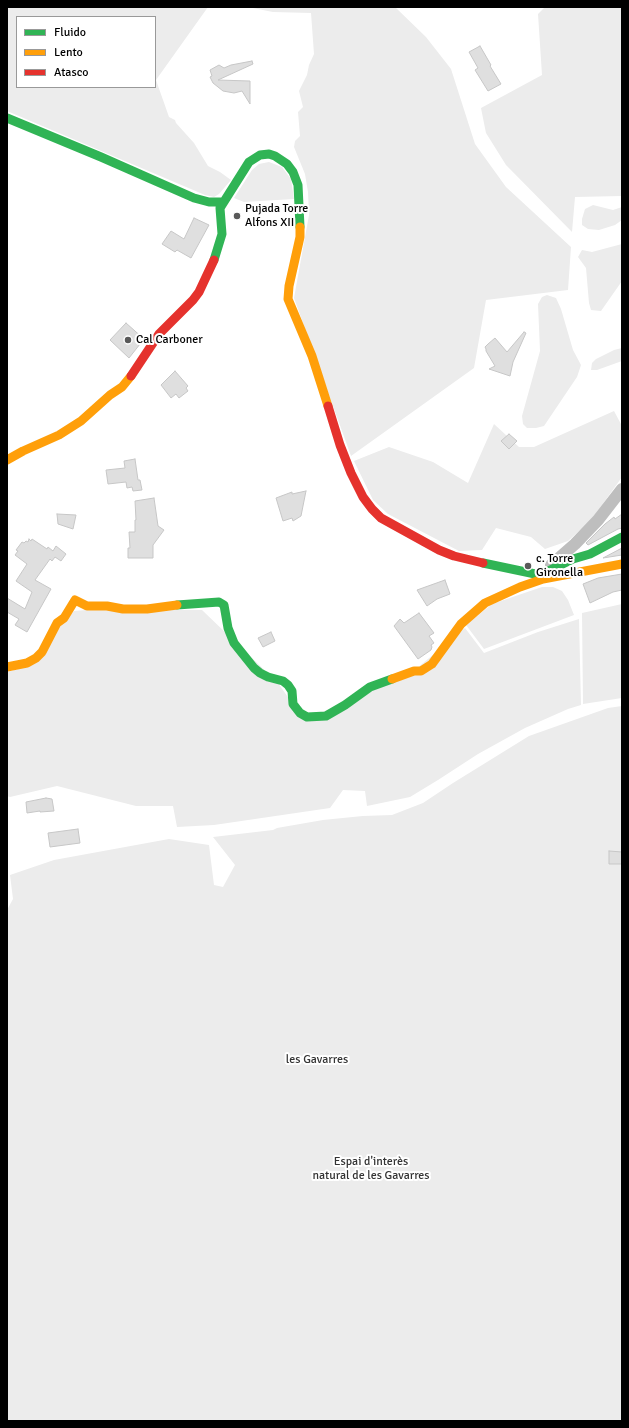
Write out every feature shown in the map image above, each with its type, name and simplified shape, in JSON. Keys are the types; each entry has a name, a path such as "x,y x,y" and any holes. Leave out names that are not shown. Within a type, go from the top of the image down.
{"street":[{"path":"7,118 194,198 209,202 223,202"},
{"path":"7,460 59,435 81,421 127,382 159,334 199,292 220,243 222,234 220,208 223,202 249,162 260,155 269,154 287,164 293,172 298,185 300,237 289,286 288,298 314,363 348,466 363,497 372,509 381,518 439,550 454,556 542,577 622,564"},
{"path":"542,577 580,540 622,489"},
{"path":"7,667 27,663 36,658 42,652 57,623 64,618 75,600 88,606 107,606 123,609 147,609 169,605 219,602 224,605 228,628 234,643 254,668 268,677 283,681 288,685 292,691 293,704 300,713 307,717 326,716 333,713 370,687 414,671 421,671 425,669 435,661 461,624 485,603 542,577 573,559 590,554 622,537"}],"green space":[{"path":"7,7 208,7 156,80 169,117 175,120 194,143 208,166 231,180 219,194 214,197 205,195 7,111"},
{"path":"248,7 395,7 426,37 451,69 475,144 506,187 571,247 568,290 486,300 474,368 351,456 294,298 309,215 308,192 305,174 294,147 295,141 300,136 298,112 303,107 299,91 307,75 309,65 314,54 311,13 273,12"},
{"path":"545,7 622,7 622,196 575,197 572,232 506,165 486,133 481,108 542,75 538,14"},
{"path":"269,162 282,167 291,179 294,199 244,202 234,198 252,170 259,164"},
{"path":"593,205 613,210 622,207 622,220 615,225 599,230 588,229 582,225 582,219 585,209"},
{"path":"622,244 622,281 601,311 591,310 586,268 578,257 582,250 592,252"},
{"path":"547,295 556,298 561,309 573,350 581,365 577,377 544,426 527,428 523,424 522,416 540,351 538,304 542,297"},
{"path":"622,348 622,361 597,370 591,370 592,363 596,359 614,350"},
{"path":"614,411 622,426 622,477 592,519 568,541 545,549 531,537 496,528 482,550 459,551 388,514 373,500 354,461 389,447 433,462 468,483 494,424 519,447 534,447"},
{"path":"542,587 553,587 562,591 568,600 574,615 484,649 466,625 492,604"},
{"path":"622,604 622,698 583,704 582,613"},
{"path":"202,610 278,683 304,720 410,674 465,628 484,653 538,632 579,619 581,705 568,709 525,728 478,754 410,797 367,806 365,791 343,790 330,808 214,825 177,827 173,806 136,806 57,786 10,797 7,796 7,672 22,668 74,611"},
{"name":"Espai d'interès natural de les Gavarres","path":"622,706 622,1421 7,1421 7,910 13,899 10,875 54,860 169,839 209,845 214,885 223,887 235,865 213,837 273,830 323,820 392,815 423,803 529,736 608,708"}],"building":[{"path":"480,46 501,84 488,91 475,70 478,68 469,52"},
{"path":"252,61 253,64 218,80 250,81 250,104 242,91 234,93 223,91 213,83 210,77 212,76 210,70 219,65 224,68 231,65"},
{"path":"194,218 209,225 191,258 177,250 175,252 162,244 171,231 184,239"},
{"name":"Cal Carboner","path":"126,323 144,339 129,358 110,340"},
{"path":"524,332 526,333 513,362 510,376 489,369 495,366 485,347 495,338 507,352"},
{"path":"175,371 188,386 186,388 188,391 179,398 176,394 171,398 161,385"},
{"path":"509,434 517,441 509,449 501,441"},
{"path":"135,459 138,480 140,480 142,490 133,491 132,487 127,488 126,482 108,484 106,470 125,468 124,461"},
{"path":"306,491 301,516 293,521 292,518 283,521 276,498 292,492 292,494"},
{"path":"154,498 158,526 164,530 153,545 153,558 128,558 128,548 130,548 129,532 135,532 135,501"},
{"path":"57,514 76,515 73,529 58,524"},
{"path":"622,514 622,528 588,545 586,543 605,524 614,517 615,519"},
{"path":"29,539 31,541 32,539 47,549 48,547 53,551 56,546 66,554 61,561 55,557 52,561 50,559 35,580 51,589 27,632 15,625 19,619 7,612 7,598 25,609 32,592 16,581 27,564 15,555 18,551 16,550 22,542 28,542"},
{"path":"622,548 622,555 603,558"},
{"path":"622,574 622,590 613,592 590,603 583,584 598,578"},
{"path":"445,580 450,594 437,599 427,606 417,590"},
{"path":"419,613 434,633 429,636 434,643 431,645 431,650 418,659 394,626 400,619 404,623"},
{"path":"271,632 275,641 263,647 258,638"},
{"path":"46,798 52,799 54,811 27,813 26,802"},
{"path":"78,829 80,843 50,847 48,833"},
{"path":"609,851 622,852 622,864 609,864"}],"traffic: fast":[{"path":"7,118 194,198 209,202 223,202"},
{"path":"214,260 222,234 220,208 249,162 260,155 269,154 275,156 287,164 293,172 298,185 300,227"},
{"path":"483,563 540,575 573,559 590,554 622,537"},
{"path":"177,605 219,602 224,605 228,628 234,643 254,668 260,673 283,681 288,685 292,691 293,704 300,713 307,717 326,716 345,705 370,687 392,679"}],"traffic: slow":[{"path":"300,227 300,237 289,286 288,299 312,356 328,406"},
{"path":"7,460 59,435 81,421 110,395 122,387 131,376"},
{"path":"392,679 414,671 421,671 432,664 461,624 485,603 520,587 543,579 622,564"},
{"path":"7,667 27,663 36,658 42,652 57,623 64,618 75,600 87,606 107,606 123,609 147,609 177,605"}],"traffic: jam":[{"path":"131,376 159,334 199,292 214,260"},
{"path":"328,406 340,445 351,473 363,497 372,509 381,518 439,550 454,556 483,563"}],"place":[{"name":"Pujada Torre Alfons XII","path":"237,216"},
{"name":"Cal Carboner","path":"128,340"},
{"name":"c. Torre Gironella","path":"528,566"}],"park label":[{"name":"les Gavarres","path":"317,1060"}]}
